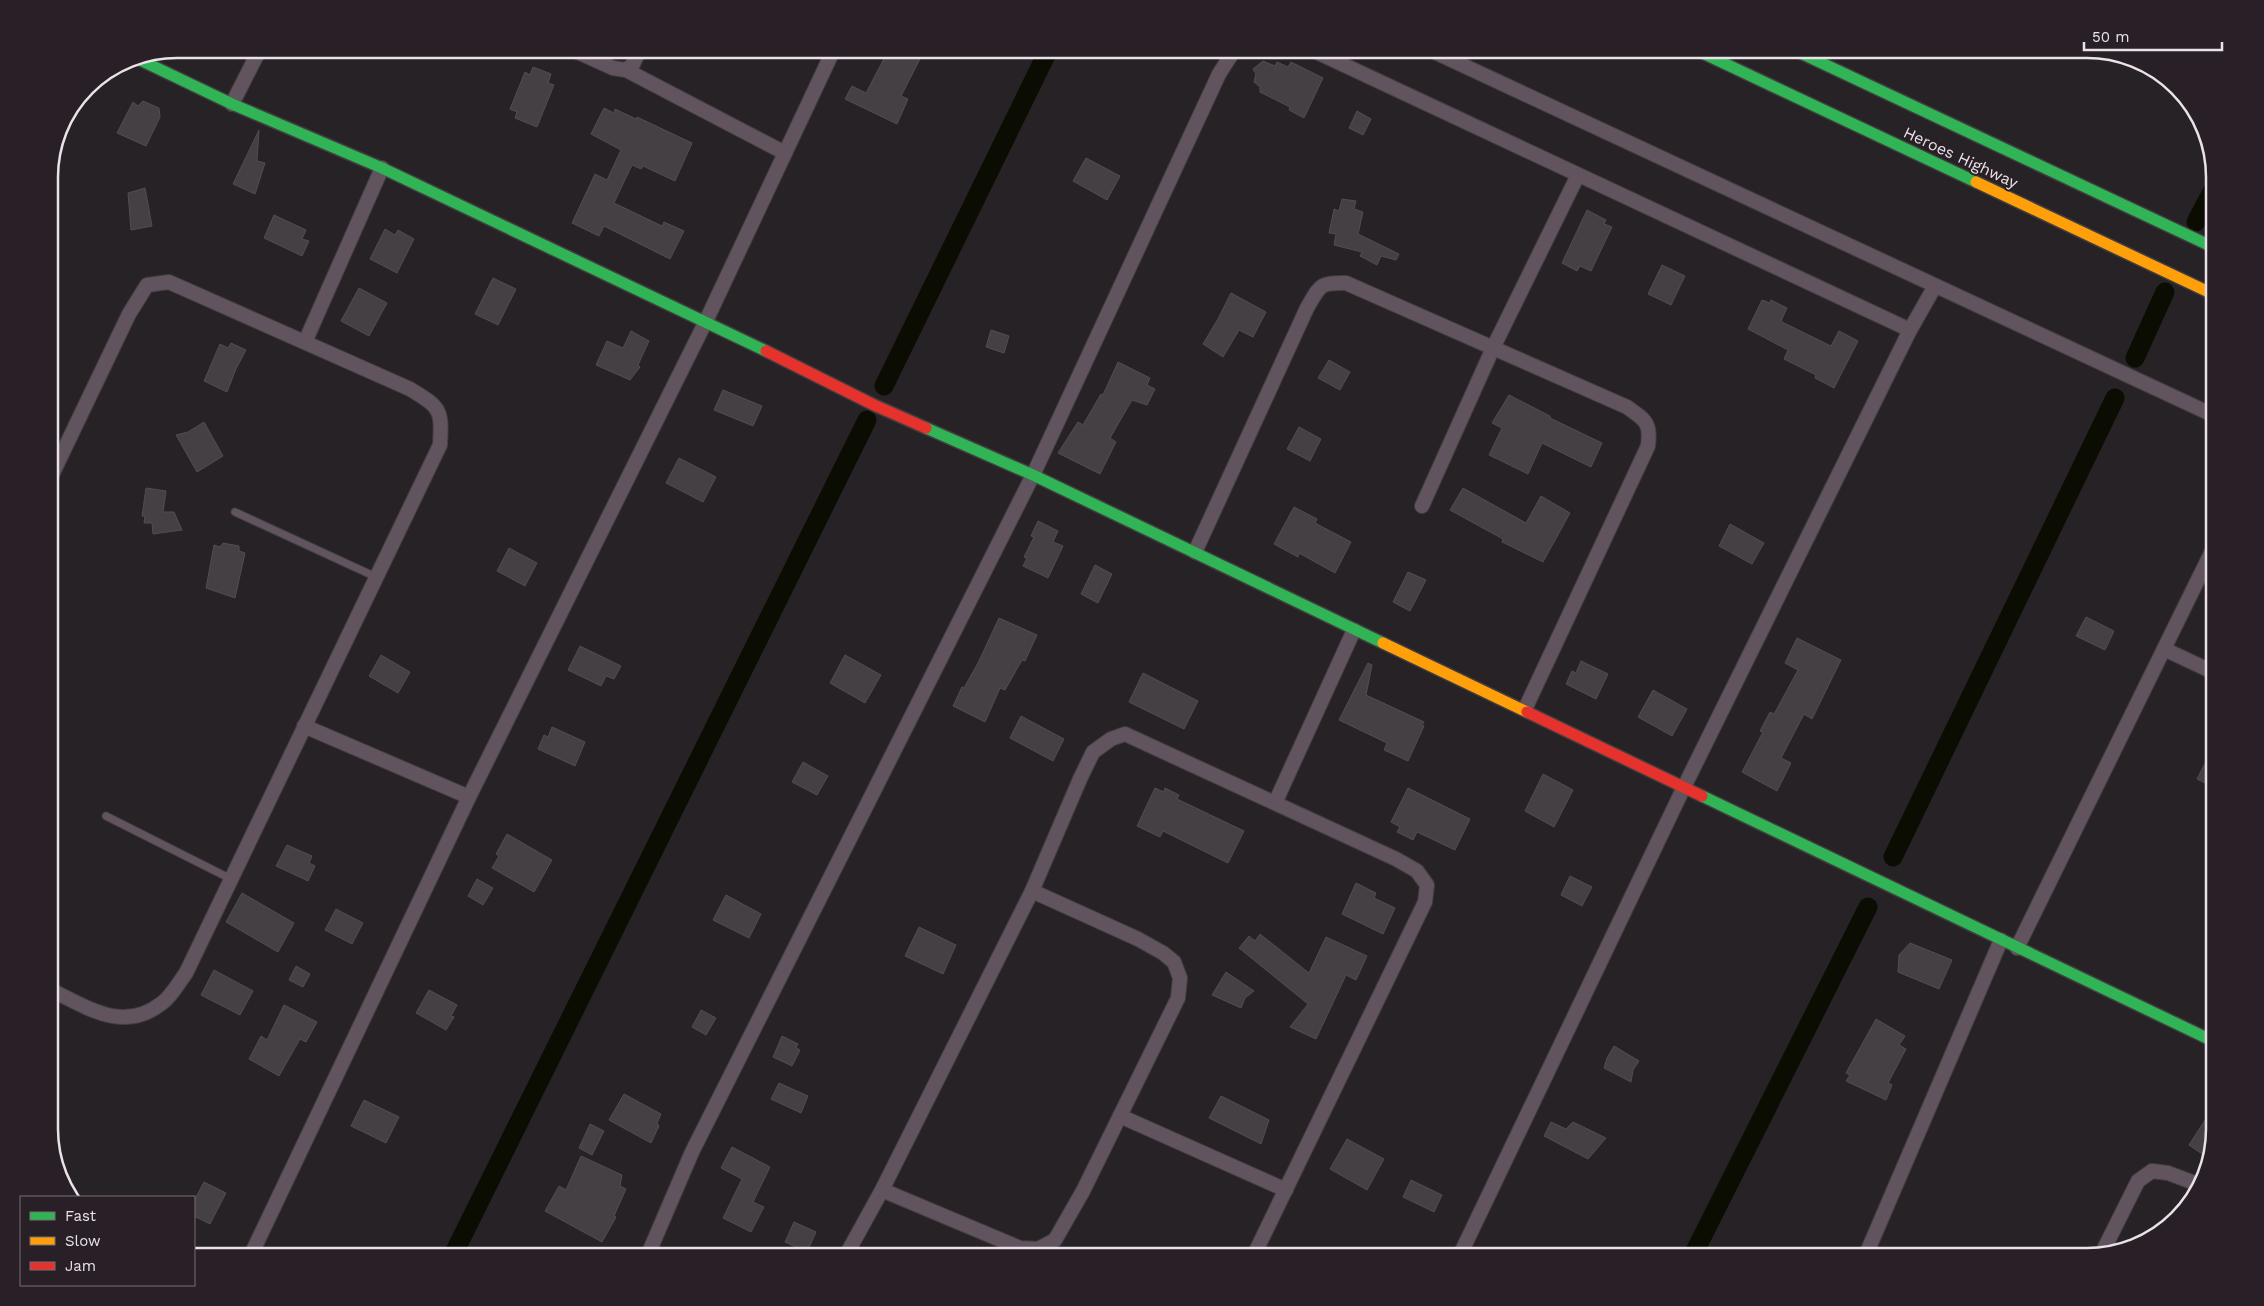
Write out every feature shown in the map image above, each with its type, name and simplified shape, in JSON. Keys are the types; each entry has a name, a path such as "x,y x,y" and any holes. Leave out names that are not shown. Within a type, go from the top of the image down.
{"street":[{"path":"232,104 255,58"},
{"path":"591,58 613,68 626,70 785,153"},
{"path":"626,70 633,64 636,58"},
{"path":"254,1248 469,797 706,321 830,58"},
{"path":"651,1248 692,1152 1033,475 1219,74 1229,58"},
{"path":"1329,58 1910,330"},
{"path":"1447,58 2206,412"},
{"name":"Heroes Highway","path":"1713,58 2206,291"},
{"name":"Heroes Highway","path":"1811,58 2206,244"},
{"path":"145,62 232,104 382,168 706,321 874,405 1033,475 2206,1038"},
{"path":"305,342 382,168"},
{"path":"1422,506 1493,348 1578,175"},
{"path":"58,462 130,314 148,285 169,282 410,389 436,404 441,420 440,445 186,973 164,1003 144,1015 127,1019 105,1015 58,992"},
{"path":"1195,552 1307,308 1319,288 1329,282 1346,283 1627,407 1646,422 1650,431 1648,446 1525,710"},
{"path":"1462,1248 1684,787 1910,330 1935,286"},
{"path":"2017,948 2206,563"},
{"path":"1275,803 1354,630"},
{"path":"2164,649 2206,669"},
{"path":"304,726 469,797"},
{"path":"851,1248 882,1190 1032,891 1093,752 1111,740 1125,734 1396,859 1417,870 1427,885 1426,902 1257,1248"},
{"path":"1032,891 1138,939 1163,953 1174,962 1180,978 1178,998 1083,1191 1055,1240 1040,1248"},
{"path":"1869,1248 2002,940"},
{"path":"1120,1116 1286,1190"},
{"path":"2105,1247 2138,1181 2152,1171 2168,1173 2194,1183"},
{"path":"882,1190 1020,1248"}],"lane":[{"path":"235,512 376,577"},
{"path":"106,816 231,879"}],"building":[{"path":"884,58 920,59 901,96 908,99 897,124 845,99 852,86 866,93"},
{"path":"1263,61 1275,66 1277,62 1288,67 1291,62 1323,78 1304,118 1289,110 1290,107 1260,92 1260,87 1254,82 1256,74 1253,69"},
{"path":"533,67 551,74 548,83 554,85 537,127 515,118 517,112 510,109 525,72 530,75"},
{"path":"143,101 159,108 160,117 146,146 117,133 133,102 138,106"},
{"path":"604,108 614,113 615,109 636,119 637,117 692,143 675,181 643,166 641,169 632,165 614,203 662,226 664,222 684,231 670,259 604,226 599,236 572,223 595,174 607,180 621,150 591,134"},
{"path":"1357,111 1371,119 1363,135 1349,128"},
{"path":"259,130 257,161 265,163 255,194 233,184"},
{"path":"1086,158 1120,176 1107,200 1073,181"},
{"path":"145,188 152,226 131,230 128,193"},
{"path":"1342,199 1356,201 1354,209 1363,212 1358,234 1399,254 1396,260 1381,256 1377,265 1360,256 1362,252 1334,245 1336,234 1329,233 1334,209 1339,211"},
{"path":"1587,210 1606,220 1604,224 1612,227 1591,271 1580,266 1577,271 1562,263"},
{"path":"274,215 306,230 302,239 309,241 302,256 264,238"},
{"path":"385,229 395,235 398,230 414,239 397,273 370,259"},
{"path":"1662,265 1685,276 1671,305 1648,294"},
{"path":"493,278 516,289 498,325 475,314"},
{"path":"359,288 387,303 369,336 341,321"},
{"path":"1231,293 1266,312 1253,337 1239,330 1223,357 1203,344"},
{"path":"1762,300 1770,303 1771,300 1787,308 1781,321 1831,346 1839,331 1858,341 1834,388 1815,378 1816,375 1784,359 1788,350 1748,329"},
{"path":"991,330 1009,336 1004,353 986,347"},
{"path":"631,331 649,341 638,365 640,367 630,380 596,365 607,341 623,348"},
{"path":"231,343 246,350 227,392 204,381 220,344 228,348"},
{"path":"1329,360 1350,372 1340,390 1318,378"},
{"path":"1118,362 1150,378 1147,385 1155,389 1147,405 1132,400 1110,438 1116,442 1100,474 1058,453 1078,422 1083,425 1101,394 1103,395"},
{"path":"723,390 762,406 753,426 714,410"},
{"path":"1509,395 1550,416 1550,418 1602,443 1591,467 1542,443 1528,474 1489,455 1502,428 1492,423"},
{"path":"204,422 223,456 197,472 176,435 188,432"},
{"path":"1299,427 1321,439 1310,461 1287,449"},
{"path":"679,458 716,477 703,502 666,483"},
{"path":"146,488 166,491 163,512 174,512 182,530 153,534 152,523 144,523 145,516 142,516"},
{"path":"1463,488 1526,523 1541,496 1570,513 1543,562 1502,542 1503,539 1450,510"},
{"path":"1294,507 1317,519 1315,523 1351,542 1335,573 1299,553 1298,557 1274,544"},
{"path":"1038,521 1058,531 1053,542 1063,546 1048,578 1023,566 1027,558 1024,557 1034,537 1031,536"},
{"path":"1730,524 1764,543 1752,564 1719,546"},
{"path":"223,543 239,546 239,551 245,553 235,598 206,588 214,545 220,547"},
{"path":"509,548 537,563 525,586 497,571"},
{"path":"1095,565 1112,574 1098,603 1081,594"},
{"path":"1408,572 1426,580 1410,611 1393,602"},
{"path":"2086,617 2114,631 2105,650 2076,636"},
{"path":"999,618 1037,635 1025,661 1022,660 1005,690 1000,688 985,722 953,706 962,687 964,688 978,663"},
{"path":"1797,638 1841,660 1812,719 1804,714 1781,758 1791,763 1777,791 1742,772 1763,732 1760,731 1770,712 1774,714 1798,670 1785,663"},
{"path":"580,646 621,666 614,679 606,676 601,686 568,670"},
{"path":"381,655 410,672 398,693 369,676"},
{"path":"845,655 881,675 865,703 830,683"},
{"path":"1581,661 1608,674 1596,699 1566,684 1572,671 1576,673"},
{"path":"1368,663 1372,665 1366,695 1424,722 1422,725 1424,726 1408,761 1384,750 1387,743 1339,720"},
{"path":"1143,673 1198,701 1184,729 1129,702"},
{"path":"1653,690 1687,709 1672,736 1638,717"},
{"path":"1021,716 1064,739 1053,761 1010,738"},
{"path":"552,727 585,742 575,766 538,749 544,735 548,737"},
{"path":"803,762 828,776 817,795 792,782"},
{"path":"2206,762 2206,784 2197,779"},
{"path":"1543,774 1573,790 1554,827 1525,811"},
{"path":"1155,788 1164,792 1165,788 1179,795 1177,799 1244,831 1228,863 1163,831 1160,837 1137,826"},
{"path":"1408,788 1470,819 1455,850 1417,832 1413,840 1397,832 1400,827 1391,822"},
{"path":"507,834 552,860 534,892 492,868 499,856 496,854"},
{"path":"287,845 312,856 309,863 315,866 308,881 276,866"},
{"path":"1570,876 1592,887 1582,906 1561,895"},
{"path":"477,879 493,888 483,905 468,896"},
{"path":"1356,883 1376,893 1374,898 1395,908 1383,934 1342,914"},
{"path":"242,893 294,923 278,952 226,922"},
{"path":"726,895 761,914 749,938 713,920"},
{"path":"336,909 363,923 352,944 325,930"},
{"path":"919,927 956,945 943,974 905,956"},
{"path":"1260,934 1309,973 1326,937 1367,956 1356,980 1346,975 1316,1039 1290,1027 1308,1004 1239,948 1249,936 1255,941"},
{"path":"1910,943 1952,960 1939,989 1898,972 1899,955"},
{"path":"296,966 310,974 303,987 289,980"},
{"path":"214,970 253,991 240,1015 201,995"},
{"path":"1226,972 1254,991 1245,998 1241,1008 1212,995"},
{"path":"429,990 457,1005 451,1016 454,1017 446,1030 416,1013"},
{"path":"284,1005 317,1022 306,1042 300,1039 279,1076 249,1059 261,1036 267,1040"},
{"path":"701,1010 716,1018 706,1035 692,1027"},
{"path":"1876,1019 1905,1036 1899,1045 1906,1049 1888,1083 1892,1085 1886,1100 1846,1081 1850,1075 1846,1073"},
{"path":"782,1036 798,1044 796,1048 800,1050 792,1066 773,1057"},
{"path":"1614,1046 1639,1061 1633,1070 1631,1082 1604,1068"},
{"path":"779,1083 808,1096 801,1113 771,1099"},
{"path":"624,1094 661,1114 657,1123 659,1126 651,1143 609,1120"},
{"path":"1221,1096 1269,1120 1261,1144 1209,1118"},
{"path":"364,1100 399,1117 386,1143 351,1126"},
{"path":"2205,1120 2203,1155 2189,1145"},
{"path":"1551,1122 1566,1129 1573,1122 1606,1138 1588,1159 1544,1136"},
{"path":"590,1124 604,1131 592,1155 579,1148"},
{"path":"1347,1139 1384,1159 1367,1190 1330,1169"},
{"path":"732,1147 770,1167 753,1202 764,1207 751,1232 723,1218 742,1179 721,1168"},
{"path":"581,1156 622,1175 620,1186 626,1189 614,1216 616,1217 602,1242 545,1211 559,1186 566,1190"},
{"path":"1411,1180 1442,1195 1434,1212 1403,1197"},
{"path":"204,1182 226,1193 210,1224 195,1216 195,1199"},
{"path":"794,1222 816,1232 809,1248 798,1248 785,1242"}],"waterway":[{"path":"884,386 1045,58"},
{"path":"2196,222 2206,203"},
{"path":"2135,358 2165,292"},
{"path":"1893,857 2115,398"},
{"path":"456,1248 867,420"},
{"path":"1697,1248 1868,907"}],"traffic: fast":[{"path":"1713,58 1976,182"},
{"path":"1811,58 2206,244"},
{"path":"145,62 232,104 382,168 766,351"},
{"path":"926,428 1033,475 1383,643"},
{"path":"1702,796 2206,1038"}],"traffic: slow":[{"path":"1976,182 2206,291"},
{"path":"1383,643 1527,712"}],"traffic: jam":[{"path":"766,351 874,405 926,428"},
{"path":"1527,712 1702,796"}]}
